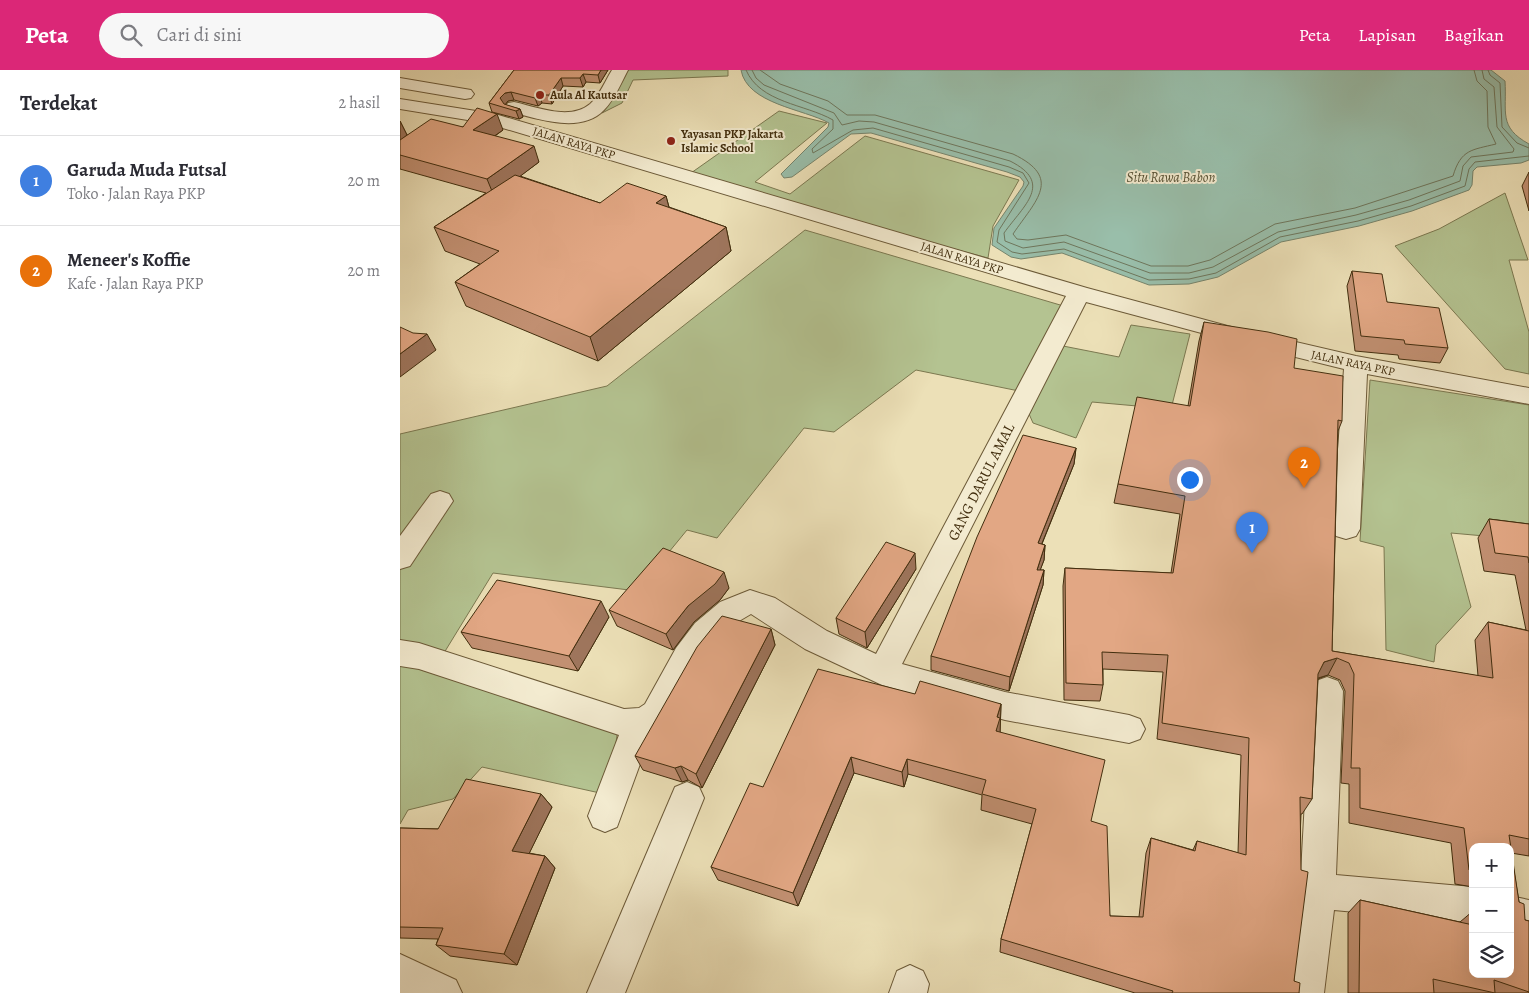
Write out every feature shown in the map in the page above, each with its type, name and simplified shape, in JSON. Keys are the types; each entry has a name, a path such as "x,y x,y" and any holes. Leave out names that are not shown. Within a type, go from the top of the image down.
{"street":[{"path":"400,83 483,99 546,116 580,115 598,106 620,70"},
{"name":"JALAN RAYA PKP","path":"400,104 458,111 489,118 1079,293 1235,336 1356,364 1529,396"},
{"path":"433,128 458,111"},
{"name":"GANG DARUL AMAL","path":"882,672 1079,293"},
{"path":"1346,529 1356,364"},
{"path":"400,558 440,501"},
{"path":"400,653 419,656 624,723 639,724 656,714 687,657 719,618 745,603 765,606 816,640 882,672 1005,706 1129,729"},
{"path":"1305,993 1318,891 1327,691"},
{"path":"604,816 639,724"},
{"path":"606,993 687,798"},
{"path":"1318,891 1469,905"},
{"path":"1514,915 1529,918"},
{"path":"400,973 442,993"}],"shaded area":[{"path":"622,70 728,70 728,76 633,80 622,103 602,113"},
{"path":"779,111 827,123 755,182 790,194 865,136 1019,180 993,226 988,258 811,211 691,173"},
{"path":"1505,193 1528,260 1509,260 1529,332 1529,374 1505,369 1395,246 1439,229"},
{"path":"805,230 1067,307 1058,345 1119,357 1131,325 1190,334 1171,409 1092,402 1076,438 1033,423 1019,391 916,370 834,432 804,428 717,538 687,530 637,591 493,573 436,666 620,713 609,795 482,767 453,799 408,810 400,824 400,434 607,386"},
{"path":"1370,380 1529,405 1529,540 1451,533 1471,607 1436,645 1434,662 1386,650 1384,547 1360,541"}],"water":[{"name":"Situ Rawa Babon","path":"741,70 1491,70 1505,81 1505,110 1508,125 1519,138 1529,144 1529,160 1521,163 1477,167 1473,171 1472,185 1469,190 1412,211 1359,226 1281,242 1218,277 1189,284 1149,285 1062,253 1021,259 1011,257 992,245 994,228 1024,182 1020,177 1007,172 871,133 851,134 792,177 784,178 781,174 828,127 829,123 765,98 754,91 745,81"}],"building":[{"name":"Aula Al Kautsar","path":"514,70 601,70 598,75 583,74 580,78 561,78 549,95 540,95 535,98 511,92 505,93 500,98 504,104 520,109 516,111 489,103"},
{"path":"477,108 497,114 473,130 534,146 487,179 400,155 400,140 431,119 463,127"},
{"path":"515,175 600,203 627,183 666,196 656,203 726,227 590,337 455,282 499,251 434,227"},
{"path":"1352,271 1382,274 1387,302 1439,308 1448,348 1405,344 1404,340 1361,336"},
{"path":"1204,322 1268,332 1297,339 1294,368 1343,376 1342,421 1338,420 1332,651 1493,678 1488,622 1529,631 1529,839 1509,835 1510,843 1469,843 1469,870 1464,828 1360,808 1360,768 1351,768 1354,674 1349,663 1337,658 1324,662 1318,674 1312,799 1300,797 1301,870 1308,872 1294,981 1300,983 1299,993 1172,993 1173,991 1001,939 1036,809 982,794 986,780 907,759 902,772 851,757 793,893 711,867 750,783 763,787 818,669 915,694 920,681 1001,704 997,717 1000,718 996,731 1105,760 1091,821 1107,826 1110,916 1143,917 1151,838 1195,851 1197,841 1246,855 1249,738 1162,723 1168,655 1102,652 1103,685 1066,683 1065,568 1173,573 1185,496 1118,484 1137,397 1190,406"},
{"path":"400,327 413,333 427,334 400,354"},
{"path":"1023,435 1076,448 1038,543 1045,545 1037,570 1044,570 1010,677 931,656 977,537"},
{"path":"1489,519 1529,524 1529,563 1528,557 1495,553"},
{"path":"886,542 915,553 865,632 836,618"},
{"path":"663,548 724,572 715,584 688,606 666,634 609,610"},
{"path":"497,580 601,601 569,656 461,632"},
{"path":"722,616 771,629 696,774 681,766 675,768 635,756 697,647"},
{"path":"466,779 541,794 512,851 545,856 504,954 436,945 443,928 400,927 400,828 438,829"},
{"path":"1514,868 1519,902 1524,904 1525,920 1529,921 1529,992 1494,980 1495,993 1433,979 1434,993 1359,993 1360,900 1469,924 1469,978 1514,978"}],"place":[{"name":"Aula Al Kautsar","path":"540,95"},
{"name":"Yayasan PKP Jakarta Islamic School","path":"671,141"},
{"name":"Meneer's Koffie","path":"1304,488"},
{"name":"Garuda Muda Futsal","path":"1252,553"}]}
